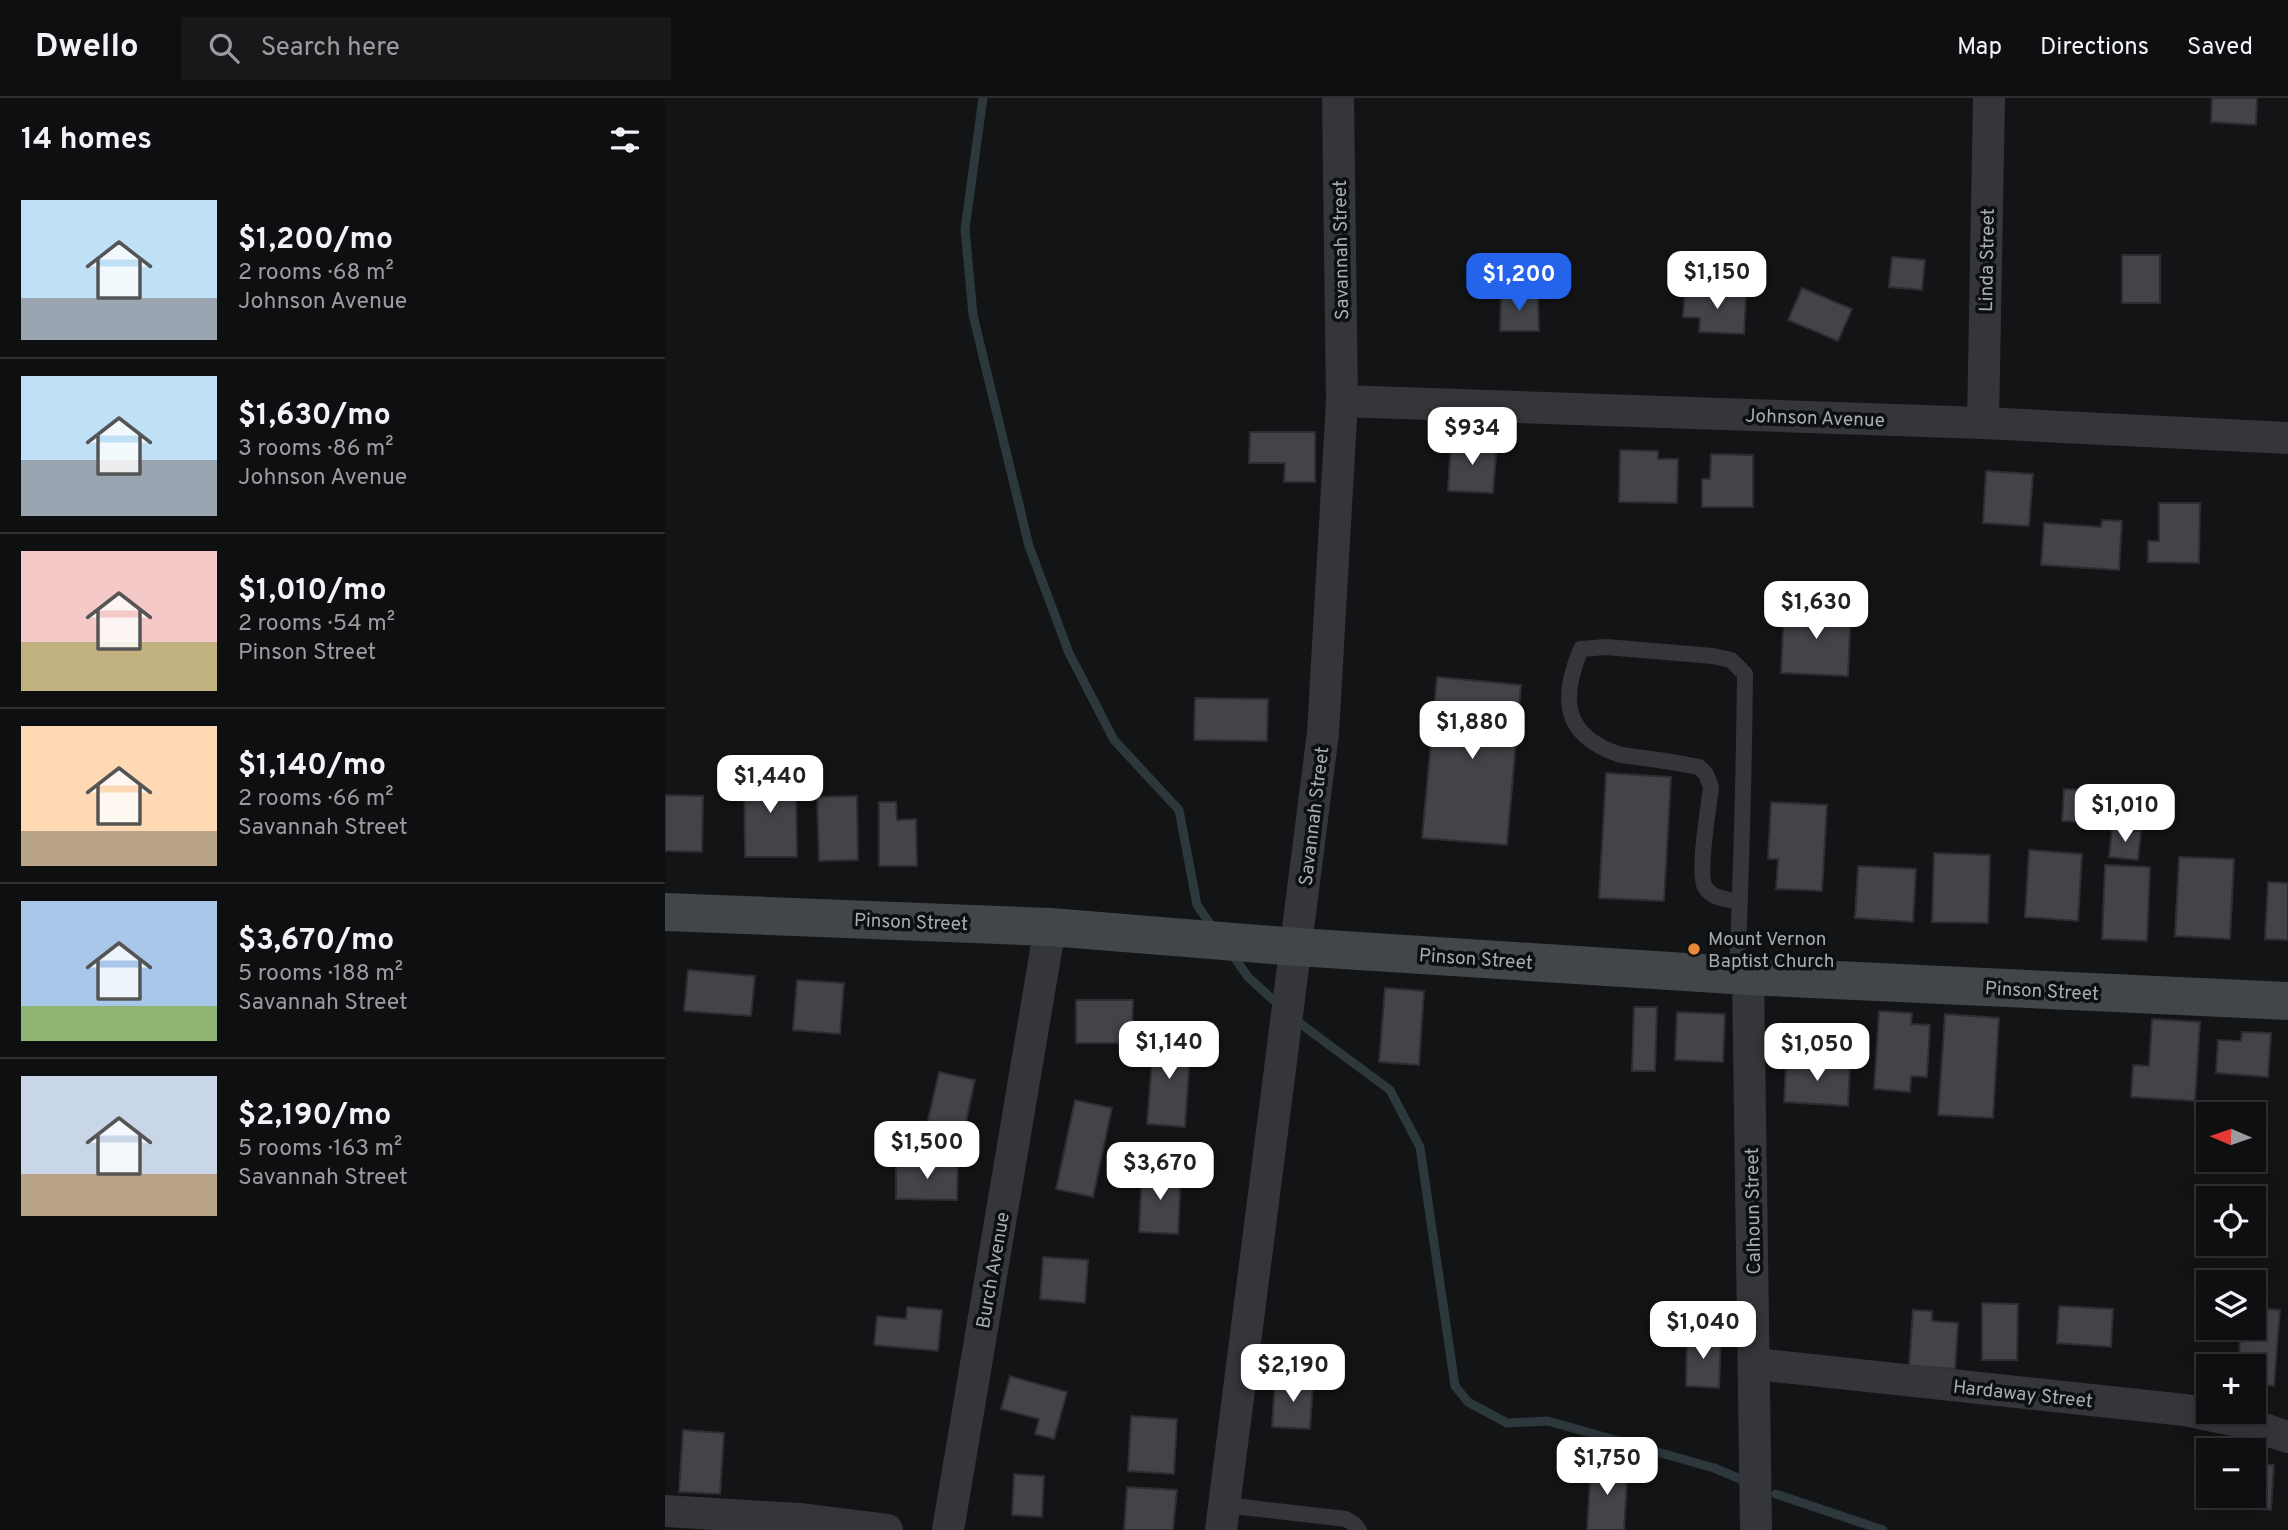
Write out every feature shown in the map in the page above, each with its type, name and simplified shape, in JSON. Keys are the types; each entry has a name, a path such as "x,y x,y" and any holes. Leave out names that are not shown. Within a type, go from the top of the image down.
{"street":[{"name":"Savannah Street","path":"1223,1518 1323,733 1342,401 1338,98"},
{"name":"Linda Street","path":"1983,423 1989,98"},
{"name":"Johnson Avenue","path":"1342,401 1983,423 2288,438"},
{"name":"Pinson Street","path":"665,912 1050,927 1297,947 1743,976 2288,1001"},
{"name":"Burch Avenue","path":"948,1530 1050,927"},
{"name":"Calhoun Street","path":"1743,976 1755,1364 1756,1530"},
{"name":"Hardaway Street","path":"1755,1364 2185,1410 2243,1422 2288,1437"},
{"path":"665,1511 753,1523 799,1519 887,1530"}],"lane":[{"path":"1740,902 1716,897 1705,887 1702,872 1711,787 1706,774 1699,767 1620,755 1587,740 1573,723 1570,702 1571,674 1581,649 1606,647 1713,656 1731,660 1745,674 1740,902 1743,976"},
{"path":"1223,1518 1346,1519 1359,1530"}],"building":[{"path":"2212,98 2257,98 2256,125 2211,122"},
{"path":"2122,255 2160,255 2160,303 2122,303"},
{"path":"1892,257 1925,260 1922,290 1889,287"},
{"path":"1802,288 1852,309 1838,341 1788,320"},
{"path":"1685,291 1746,294 1744,334 1699,332 1700,318 1683,317"},
{"path":"1501,294 1538,294 1539,331 1500,331"},
{"path":"1250,432 1315,432 1315,482 1284,482 1285,463 1249,463"},
{"path":"1451,440 1497,443 1493,493 1448,491"},
{"path":"1620,450 1658,451 1658,459 1678,459 1677,503 1619,502"},
{"path":"1711,454 1753,455 1753,507 1702,507 1702,479 1710,479"},
{"path":"1986,471 2033,474 2029,526 1983,523"},
{"path":"2159,503 2200,503 2199,563 2148,562 2148,541 2159,541"},
{"path":"2102,520 2122,521 2119,570 2041,565 2044,523 2101,527"},
{"path":"1784,605 1851,609 1848,676 1781,673"},
{"path":"1437,677 1521,685 1507,845 1422,838"},
{"path":"1195,698 1268,699 1267,741 1194,740"},
{"path":"744,770 774,770 774,780 796,780 797,857 745,857"},
{"path":"1606,773 1671,777 1664,901 1599,898"},
{"path":"2064,789 2097,791 2096,823 2062,821"},
{"path":"665,795 703,796 702,852 665,851"},
{"path":"857,796 858,860 819,861 817,797"},
{"path":"879,802 896,802 897,820 916,819 917,866 879,866"},
{"path":"1771,802 1827,805 1822,891 1776,889 1778,859 1768,859"},
{"path":"2112,829 2141,831 2138,860 2109,857"},
{"path":"2029,850 2082,854 2078,921 2025,917"},
{"path":"1934,853 1990,855 1988,923 1932,922"},
{"path":"2179,857 2234,859 2230,939 2175,936"},
{"path":"2105,865 2150,867 2147,941 2102,939"},
{"path":"1858,866 1916,869 1913,922 1855,918"},
{"path":"2268,882 2288,883 2288,940 2265,939"},
{"path":"688,970 755,976 751,1016 684,1011"},
{"path":"797,980 844,983 840,1034 793,1030"},
{"path":"1385,988 1424,991 1419,1065 1379,1062"},
{"path":"1076,1000 1133,1000 1132,1043 1076,1043"},
{"path":"1634,1007 1657,1007 1655,1071 1632,1071"},
{"path":"1879,1011 1912,1013 1911,1024 1930,1025 1927,1077 1911,1076 1910,1092 1874,1089"},
{"path":"1677,1012 1725,1014 1723,1062 1675,1060"},
{"path":"1945,1014 1999,1018 1993,1118 1938,1115"},
{"path":"2152,1019 2200,1022 2195,1101 2131,1097 2133,1065 2149,1066"},
{"path":"2242,1032 2271,1033 2268,1077 2216,1073 2218,1040 2241,1041"},
{"path":"1154,1034 1191,1037 1185,1127 1147,1124"},
{"path":"1786,1061 1850,1064 1848,1106 1784,1102"},
{"path":"939,1072 975,1080 963,1136 926,1128"},
{"path":"1075,1100 1112,1108 1093,1197 1056,1189"},
{"path":"896,1162 958,1163 957,1200 896,1199"},
{"path":"1142,1170 1181,1173 1178,1234 1139,1232"},
{"path":"1043,1257 1088,1260 1085,1303 1040,1299"},
{"path":"1982,1303 2018,1304 2017,1360 1982,1360"},
{"path":"2059,1306 2113,1309 2111,1347 2057,1343"},
{"path":"907,1307 942,1310 938,1351 874,1345 877,1316 906,1319"},
{"path":"2266,1309 2280,1310 2274,1386 2266,1385 2266,1354 2239,1354 2240,1340 2266,1340"},
{"path":"1913,1310 1932,1311 1932,1321 1958,1323 1955,1369 1909,1366"},
{"path":"1687,1334 1721,1335 1719,1388 1686,1386"},
{"path":"1010,1376 1067,1392 1054,1439 1035,1434 1039,1419 1001,1409"},
{"path":"1275,1379 1313,1381 1310,1429 1272,1427"},
{"path":"1131,1416 1177,1419 1174,1474 1128,1471"},
{"path":"683,1430 724,1433 720,1494 679,1492"},
{"path":"1591,1463 1628,1465 1624,1530 1587,1530"},
{"path":"2266,1465 2274,1465 2271,1510 2245,1508 2266,1508"},
{"path":"1014,1474 1044,1476 1042,1517 1012,1515"},
{"path":"1127,1487 1177,1490 1173,1530 1124,1530"}],"waterway":[{"path":"983,98 965,229 973,315 1029,546 1069,653 1114,740 1179,810 1197,905 1213,928"},
{"path":"1232,954 1248,977 1281,1007"},
{"path":"1294,1019 1390,1090 1420,1147 1455,1386 1468,1402 1507,1423 1548,1421 1714,1468 1745,1481"},
{"path":"1776,1494 1883,1530"}],"place":[{"name":"Mount Vernon Baptist Church","path":"1694,949"}]}
